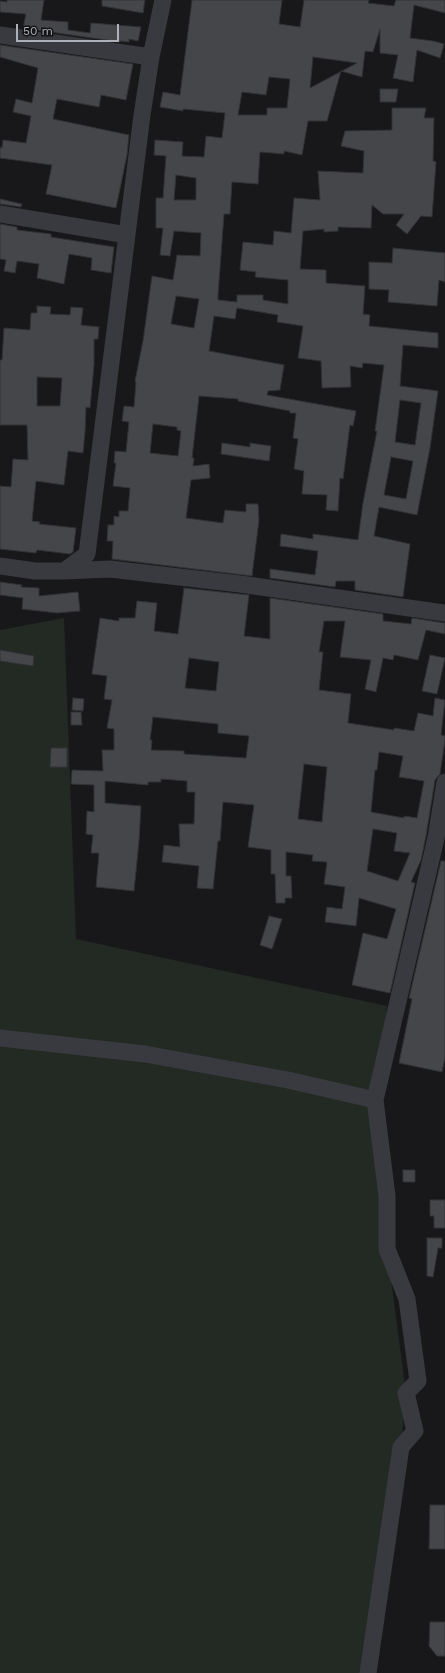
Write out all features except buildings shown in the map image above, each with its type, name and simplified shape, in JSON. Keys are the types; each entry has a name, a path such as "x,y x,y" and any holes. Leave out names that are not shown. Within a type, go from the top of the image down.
{"street":[{"path":"64,571 87,554 142,114 151,57 163,0"},
{"path":"0,35 151,57"},
{"path":"0,214 127,235"},
{"path":"0,566 35,571 110,569 240,584 445,613"},
{"path":"368,1673 401,1448 415,1431 406,1393 418,1381 407,1299 387,1249 387,1196 375,1100 436,838 445,782"},
{"path":"0,1038 145,1054 288,1080 375,1100"}],"shaded area":[{"path":"64,618 76,939 387,1006 375,1100 387,1249 406,1393 401,1447 361,1673 0,1673 0,630"}]}
